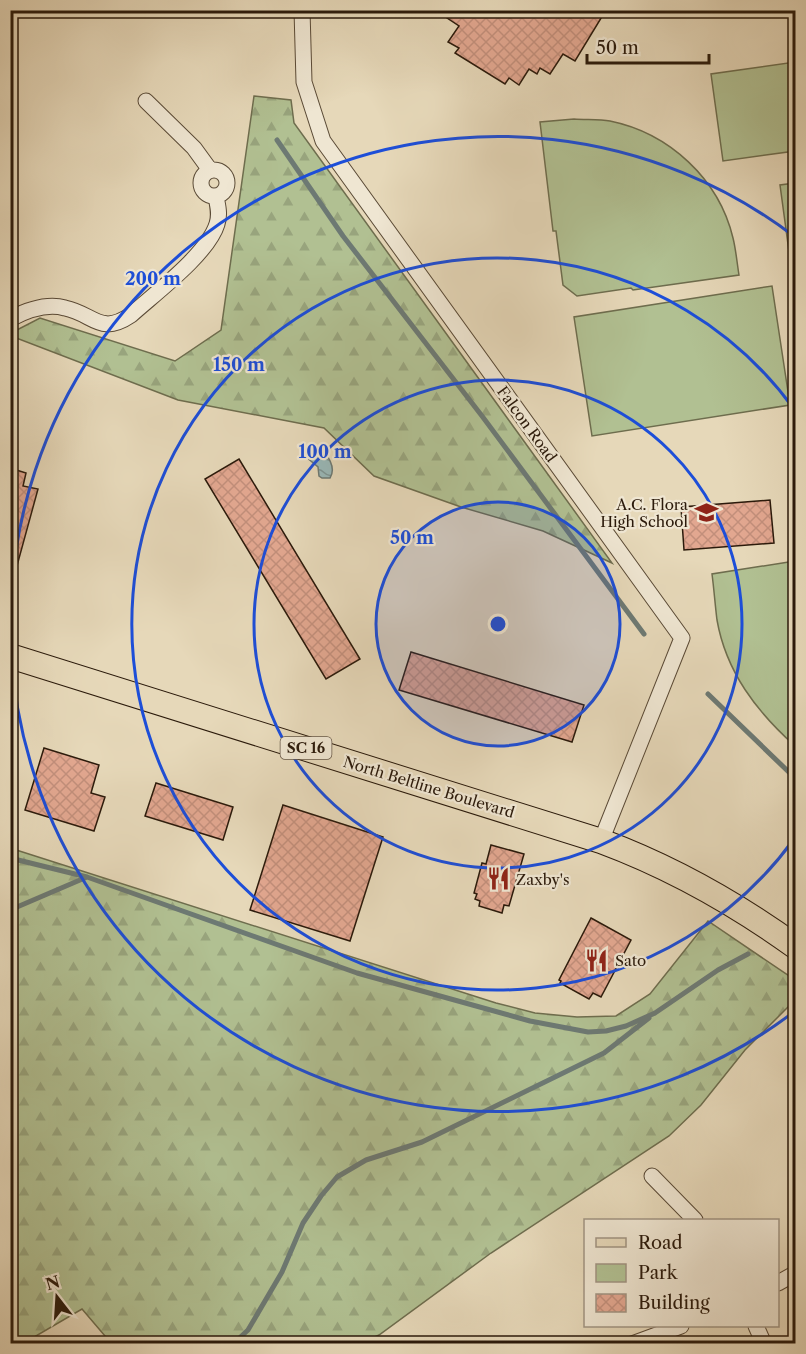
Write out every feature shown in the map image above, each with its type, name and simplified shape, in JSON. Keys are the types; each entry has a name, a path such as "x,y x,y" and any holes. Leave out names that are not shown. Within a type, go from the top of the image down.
{"main road":[{"name":"North Beltline Boulevard","path":"10,656 601,841 656,863 697,883 734,904 795,947"}],"street":[{"name":"Falcon Road","path":"302,10 304,82 322,141 682,638 601,841"},
{"path":"10,319 37,308 51,306 78,312 105,325 121,322 201,251 217,225 219,213 216,196 207,195 201,189 201,180 210,170 194,148 146,100"},
{"path":"652,1176 693,1219"},
{"path":"779,1282 795,1273"},
{"path":"632,1344 678,1327"},
{"path":"756,1327 764,1344"}],"green space":[{"path":"795,62 795,151 723,161 711,74"},
{"path":"254,96 291,100 294,123 612,563 543,531 461,507 374,476 324,428 178,400 11,336 11,333 40,318 175,361 221,330"},
{"path":"574,119 606,120 632,127 652,136 688,162 703,178 726,217 734,243 739,275 577,296 563,285 556,231 553,231 540,122"},
{"path":"796,183 795,296 780,185"},
{"path":"772,286 790,405 592,436 574,317"},
{"path":"796,561 795,746 756,705 736,674 721,639 712,574"},
{"path":"10,848 496,1003 535,1013 577,1017 616,1016 650,994 708,921 795,980 795,1000 745,1050 701,1105 669,1136 491,1253 379,1335 362,1343 111,1343 82,1309 24,1343 11,1343"}],"water":[{"path":"310,446 320,447 328,457 332,465 330,478 319,476 318,467 306,457 306,449"}],"building":[{"path":"435,10 606,10 575,61 563,54 550,74 540,68 537,74 529,69 519,85 509,78 505,84 455,53 459,48 448,42 459,26"},
{"path":"239,459 360,659 326,679 205,479"},
{"path":"10,468 26,473 23,486 38,489 15,573 10,573"},
{"path":"770,500 774,543 684,550 681,507"},
{"path":"411,652 584,705 572,742 399,690"},
{"path":"44,748 99,765 91,793 105,797 94,831 25,810"},
{"path":"156,783 233,807 223,840 145,816"},
{"path":"283,805 383,837 350,941 250,910"},
{"path":"491,845 524,854 509,906 504,905 502,913 479,906 480,901 475,899 477,894 474,893 482,863 486,864"},
{"path":"591,918 631,940 601,997 593,993 589,999 560,983 559,980"}],"waterway":[{"path":"277,140 343,236 482,416 644,634"},
{"path":"708,694 796,779"},
{"path":"10,858 87,877"},
{"path":"10,910 87,877 357,973 530,1021 588,1032 606,1031 626,1026 655,1013 718,970 748,954"},
{"path":"233,1344 248,1330 282,1272 303,1223 337,1177 366,1160 422,1142 604,1053 649,1018"}],"place":[{"name":"A.C. Flora High School","path":"706,513"},
{"name":"Zaxby's","path":"498,879"},
{"name":"Sato","path":"597,960"}]}
